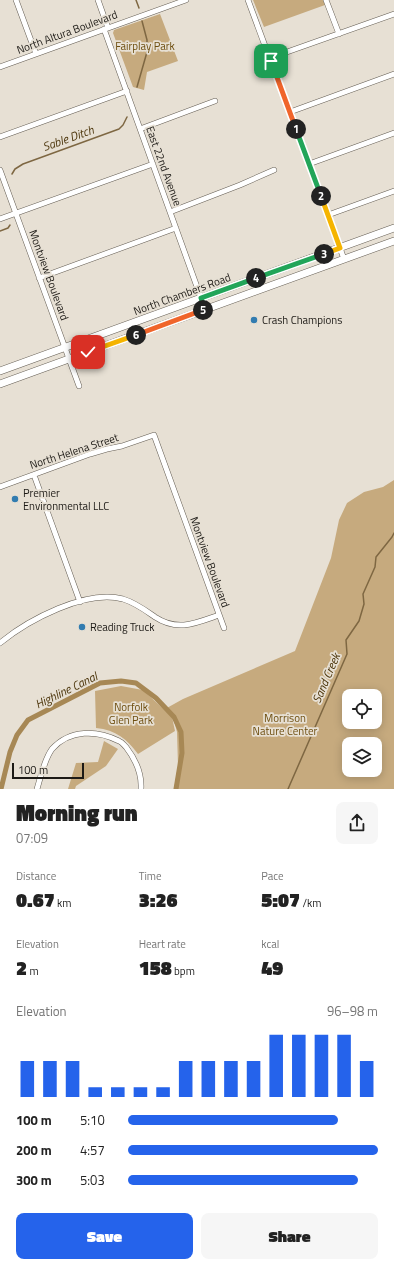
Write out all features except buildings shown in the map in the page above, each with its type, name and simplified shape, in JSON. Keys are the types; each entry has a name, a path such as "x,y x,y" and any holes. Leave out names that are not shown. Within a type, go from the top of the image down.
{"main road":[{"name":"North Chambers Road","path":"0,371 394,228"},
{"name":"North Chambers Road","path":"0,384 394,241"}],"street":[{"path":"16,0 36,54"},
{"name":"East 22nd Avenue","path":"98,0 140,129 205,309"},
{"name":"North Altura Boulevard","path":"0,67 186,0"},
{"path":"248,0 344,259"},
{"path":"326,0 339,34"},
{"path":"270,58 394,14"},
{"path":"290,112 394,74"},
{"path":"0,137 127,91"},
{"path":"140,129 215,102"},
{"path":"309,164 394,134"},
{"path":"0,219 153,164"},
{"name":"Montview Boulevard","path":"0,170 79,386"},
{"path":"170,212 274,170"},
{"path":"328,215 394,191"},
{"path":"39,278 176,228"},
{"name":"Montview Boulevard","path":"154,435 224,628"},
{"name":"North Helena Street","path":"0,487 92,454 154,435"},
{"path":"34,474 80,602"},
{"path":"0,643 19,628 50,612 80,602 103,598 121,599 132,602 163,621 177,625 196,623 219,614"},
{"path":"37,789 43,768 50,753 56,746 65,739 82,733 96,733 120,741 131,753 137,763 141,776 141,789"}],"green space":[{"path":"253,0 323,0 325,5 264,27"},
{"name":"Fairplay Park","path":"160,14 178,61 147,72 144,90 133,87 113,33 114,30"},
{"name":"Morrison Nature Center","path":"394,480 394,789 174,789 178,766 177,732 173,717 165,709 183,699 295,651 331,558 339,520 347,503 364,492 383,487"},
{"name":"Norfolk Glen Park","path":"121,686 143,690 172,717 175,731 138,754 130,744 120,736 103,729 96,728 95,691"},
{"path":"104,741 118,749 106,766 76,786 75,789 68,789 76,763 98,762"}],"waterway":[{"name":"Sable Ditch","path":"136,0 139,8"},
{"name":"Sable Ditch","path":"137,87 147,52 147,40 142,21"},
{"name":"Sable Ditch","path":"12,174 15,169 23,164 119,129 127,117"},
{"name":"Sable Ditch","path":"0,231 8,228 10,225"},
{"name":"Sand Creek","path":"288,789 347,654 346,640 359,621 364,604 363,594 375,567 376,557 394,533"},
{"name":"Highline Canal","path":"1,789 10,752 17,735 28,720 100,683 121,681 136,683 156,698 174,717 181,732 182,753 176,789"}],"place":[{"name":"Crash Champions","path":"254,320"},
{"name":"Premier Environmental LLC","path":"15,499"},
{"name":"Reading Truck","path":"82,627"}],"route":[{"path":"88,352 205,309 201,298 340,248 271,61"}]}
